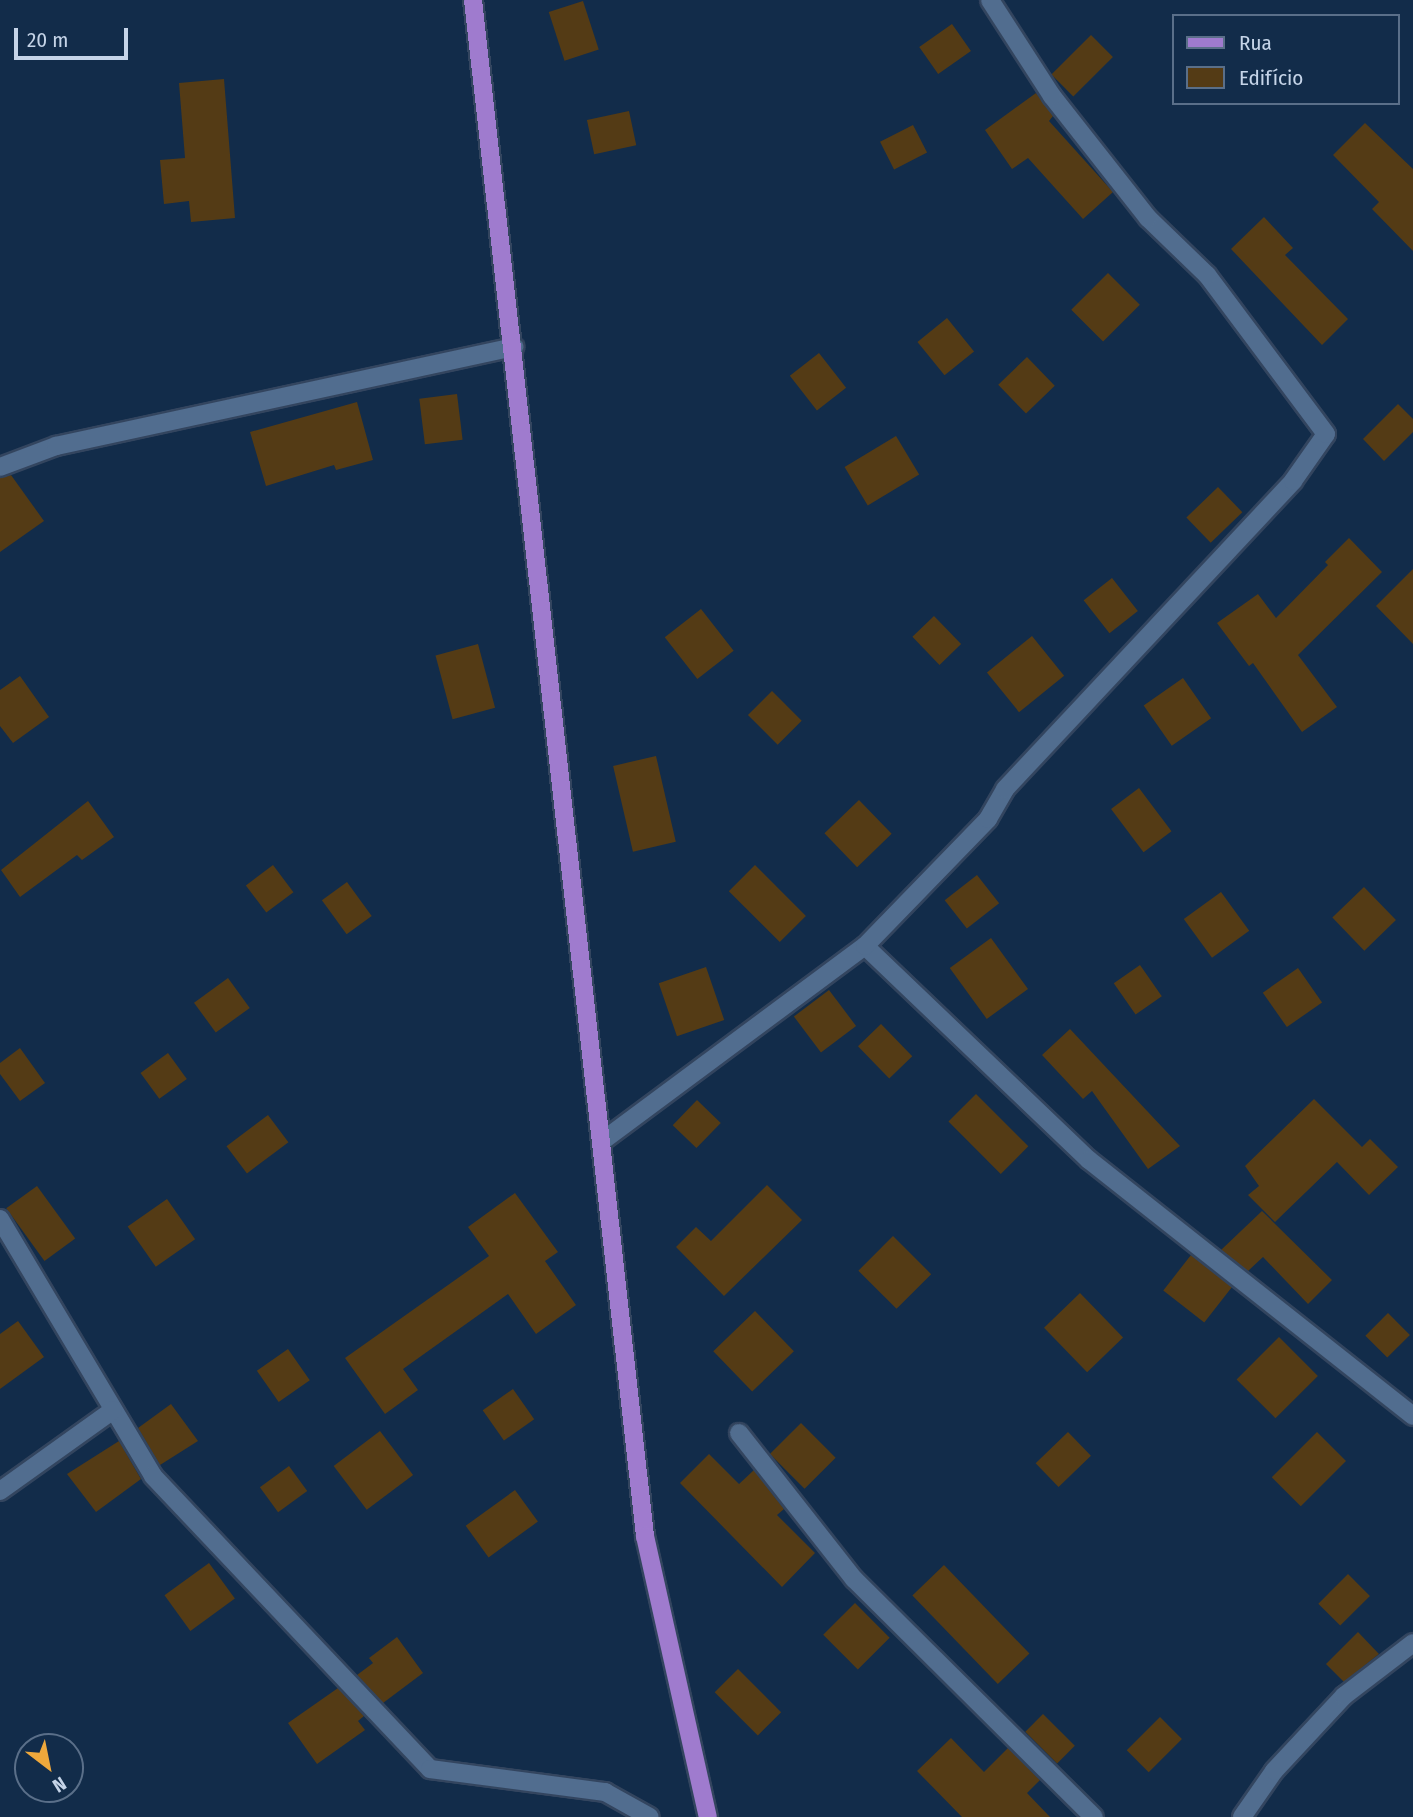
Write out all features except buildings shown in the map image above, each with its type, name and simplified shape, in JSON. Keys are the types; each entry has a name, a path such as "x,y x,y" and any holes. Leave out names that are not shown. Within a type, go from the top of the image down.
{"main road":[{"path":"473,0 514,347 645,1536 708,1817"}],"street":[{"path":"601,1142 865,946 988,819 1005,789 1293,481 1326,434 1207,275 1148,218 1060,106 990,0"},
{"path":"0,467 57,446 514,347"},
{"path":"865,946 1088,1160 1412,1411"},
{"path":"0,1219 153,1476 430,1769 604,1792 650,1817"},
{"path":"0,1492 113,1410"},
{"path":"739,1433 854,1579 1094,1817"},
{"path":"1242,1817 1275,1771 1344,1696 1413,1643"}]}
